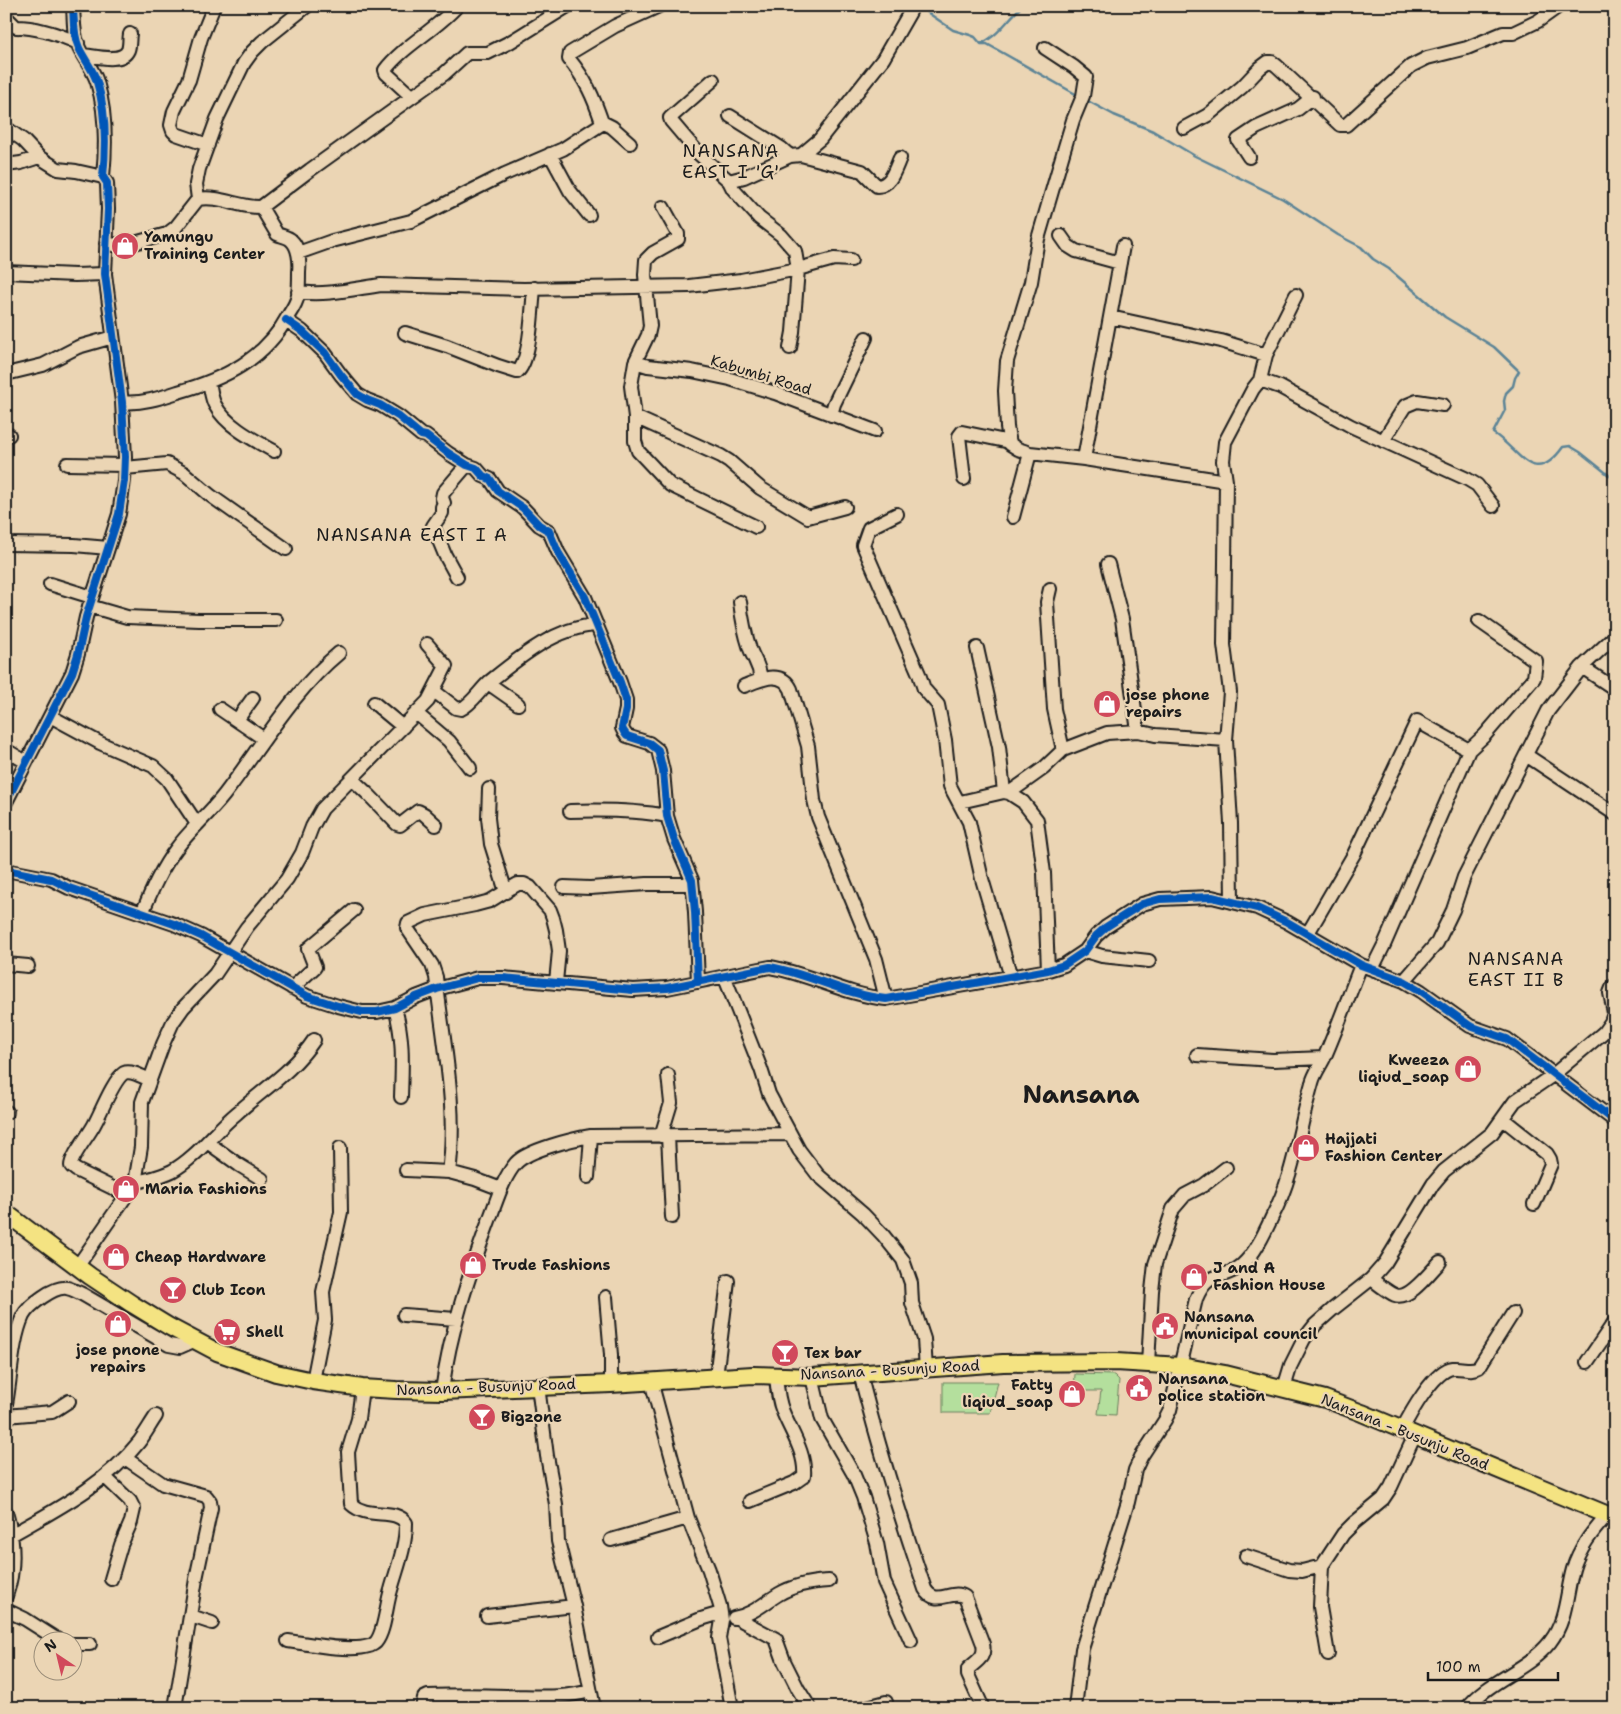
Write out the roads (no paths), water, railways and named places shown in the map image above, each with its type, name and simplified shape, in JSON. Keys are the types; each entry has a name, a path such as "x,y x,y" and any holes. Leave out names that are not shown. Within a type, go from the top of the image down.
{"main road":[{"name":"Nansana - Busunju Road","path":"6,1213 76,1267 132,1304 217,1352 276,1373 313,1380 362,1388 442,1391 611,1384 716,1377 812,1377 1003,1363 1116,1362 1181,1366 1225,1374 1325,1399 1611,1516"}],"street":[{"path":"73,6 74,34 94,76 100,95 106,152 103,178"},
{"path":"208,145 176,134 173,131 172,125 174,111 189,80 201,38 214,6"},
{"path":"106,244 122,246 133,244 167,234 176,227 198,199 197,176 217,120 248,58 262,42 307,6"},
{"path":"412,96 385,70 458,6"},
{"path":"198,199 208,198 262,207 310,170 444,74 466,53 488,53 510,42 568,6"},
{"path":"630,143 612,127 602,122 584,78 569,59 570,53 615,26 659,6"},
{"path":"1184,128 1208,115 1242,87 1268,62 1272,62 1277,66 1340,125 1346,125 1411,66 1427,58 1467,48 1503,33 1513,33 1538,21 1559,6"},
{"path":"729,181 744,177 796,155 820,139 883,59 910,12"},
{"path":"6,16 16,27 30,27 78,43"},
{"path":"83,55 107,58 124,55 127,51 130,34"},
{"path":"1045,48 1086,77 1082,98 1073,120 1037,244 1030,282 1007,361 1005,392 1010,442 1013,447 1030,453 1084,459 1226,481"},
{"path":"713,80 670,118 698,154 729,181 733,189 758,218 781,235 795,251 798,269 794,332 790,348"},
{"path":"1249,157 1238,140 1256,128 1298,109 1312,97"},
{"path":"730,116 796,155 862,171 877,186 882,186 888,182 900,158"},
{"path":"298,253 332,241 412,221 505,174 563,149 602,122"},
{"path":"6,128 23,140 39,157 58,169 76,171 103,178 107,183 105,274 122,402 125,466 122,502 90,602 72,673 6,802"},
{"path":"550,154 570,191 589,214"},
{"path":"6,165 21,163 39,157"},
{"path":"122,402 156,399 209,382 226,375 259,354 270,344 294,306 298,292 300,263 298,253 290,238 277,234 262,207"},
{"path":"663,207 678,234 678,239 653,253 646,260 650,326 648,335 635,362 631,386 635,416 635,441 638,451 670,485 756,527"},
{"path":"1060,236 1068,246 1076,251 1120,263"},
{"path":"1084,459 1122,246"},
{"path":"298,292 312,294 337,292 381,285 534,288 689,286 742,280 798,269 834,259 851,260"},
{"path":"6,272 75,275 105,274"},
{"path":"406,333 516,372 522,366 531,334 534,288"},
{"path":"1232,902 1231,823 1226,740 1230,692 1224,645 1226,481 1223,461 1225,442 1253,389 1260,380 1266,355 1296,295"},
{"path":"1110,317 1221,341 1266,355"},
{"path":"286,320 302,331 326,353 341,376 357,394 398,416 421,435 467,465 476,468 483,476 490,479 498,491 523,508 539,525 549,531 558,552 585,597 624,693 626,709 622,728 627,736 650,743 658,750 663,770 667,816 692,884 698,982"},
{"path":"6,374 43,364 78,347 113,337"},
{"path":"831,415 834,404 866,338"},
{"name":"Kabumbi Road","path":"635,362 648,366 692,371 730,379 775,393 875,430"},
{"path":"1260,380 1280,387 1351,426 1467,479 1477,485 1493,506"},
{"path":"209,382 213,401 221,414 240,430 274,451"},
{"path":"1383,441 1405,406 1417,401 1443,406"},
{"path":"635,416 721,456 760,488 808,517 845,507"},
{"path":"964,479 959,436 962,432 1010,442"},
{"path":"1013,517 1030,453"},
{"path":"67,464 125,466 167,464 184,473 211,496 286,549"},
{"path":"458,577 445,555 433,526 442,513 444,503 442,498 444,494 467,465"},
{"path":"897,514 869,528 863,545 924,689 938,705 945,740 950,786 969,822 982,879 1011,977"},
{"path":"6,544 74,545 108,548"},
{"path":"1108,564 1122,619 1138,732"},
{"path":"50,584 127,617 199,620 276,620"},
{"path":"1050,589 1047,602 1051,684 1054,709 1063,750"},
{"path":"740,602 746,638 760,666 762,679"},
{"path":"1075,1708 1082,1650 1120,1530 1135,1470 1170,1410 1196,1299 1201,1287 1213,1277 1240,1267 1251,1257 1283,1196 1312,1082 1367,967 1384,945 1469,750 1485,735 1534,678 1536,662 1479,621"},
{"path":"434,691 456,708 464,708 488,684 541,643 575,628 597,625"},
{"path":"1404,981 1437,943 1453,910 1464,877 1548,711 1582,667 1615,636"},
{"path":"76,1267 135,1183 141,1147 142,1102 173,1022 182,1008 215,974 247,927 296,866 312,827 322,809 403,727 434,691 446,666 427,644"},
{"path":"976,648 999,747 1006,792"},
{"path":"142,913 164,866 197,824 221,799 264,739 311,681 340,653"},
{"path":"1582,667 1615,689"},
{"path":"744,686 762,679 781,678 787,682 791,689 808,746 818,818 876,959 886,999"},
{"path":"488,684 518,704"},
{"path":"237,720 253,698"},
{"path":"374,703 403,727"},
{"path":"220,709 264,739"},
{"path":"416,713 448,741 470,768"},
{"path":"50,716 100,743 153,766 167,780 197,824"},
{"path":"1308,934 1354,854 1417,721 1469,750"},
{"path":"960,802 1006,792 1044,768 1063,750 1107,733 1138,732 1226,740"},
{"path":"6,750 26,762"},
{"path":"1526,755 1615,814"},
{"path":"352,779 397,824 400,825 418,811 436,825"},
{"path":"489,789 488,818 491,844 506,892"},
{"path":"1006,792 1023,802 1038,820 1044,873 1048,970"},
{"path":"570,811 642,811 667,816"},
{"path":"6,870 51,879 69,888 186,929 292,988 321,1001 362,1012 377,1012 395,1008 416,997 438,989 478,978 556,982 657,994 698,982 770,968 786,970 864,996 886,999 1048,970 1064,965 1085,951 1096,936 1106,927 1142,904 1178,897 1212,897 1257,908 1287,922 1367,967 1404,981 1470,1026 1507,1040 1615,1122"},
{"path":"449,1172 452,1141 449,1088 438,989 432,965 407,928 408,923 425,915 475,906 490,901 518,884 524,884 530,887 550,910 556,930 558,950 556,982"},
{"path":"564,887 590,888 647,884 692,884"},
{"path":"292,988 315,967 308,950 310,947 354,910"},
{"path":"1085,951 1102,956 1149,961"},
{"path":"6,964 28,966"},
{"path":"725,978 770,1094 799,1150 818,1175 863,1214 884,1235 903,1260 911,1283 912,1303 924,1339 926,1369"},
{"path":"1284,1388 1291,1365 1304,1339 1333,1308 1371,1279 1385,1263 1433,1184 1444,1171 1492,1133 1515,1101 1553,1075 1604,1032 1611,1022 1614,1012 1610,994 1615,985"},
{"path":"395,1008 403,1048 401,1097"},
{"path":"135,1183 170,1172 191,1157 236,1114 275,1083 305,1054 314,1040"},
{"path":"1197,1055 1273,1060 1324,1058"},
{"path":"127,1195 76,1170 71,1166 71,1160 87,1138 122,1074 129,1072 150,1080"},
{"path":"668,1075 670,1103 665,1136 672,1216"},
{"path":"1503,1119 1547,1154 1550,1159 1550,1164 1534,1204"},
{"path":"442,1391 456,1318 501,1189 517,1162 526,1156 569,1140 591,1136 665,1136 722,1133 790,1134"},
{"path":"588,1177 591,1136"},
{"path":"207,1142 239,1166 262,1179"},
{"path":"313,1380 325,1320 323,1292 342,1212 340,1148"},
{"path":"1148,1364 1155,1264 1172,1208 1185,1195 1226,1168"},
{"path":"406,1170 449,1172 501,1189"},
{"path":"1371,1279 1394,1294 1401,1296 1411,1292 1440,1262"},
{"path":"716,1377 728,1282"},
{"path":"6,1404 16,1339 24,1315 41,1298 57,1289 67,1288 89,1298 169,1345 180,1346 196,1340"},
{"path":"606,1297 611,1355 611,1384"},
{"path":"1328,1654 1320,1607 1322,1566 1346,1531 1383,1499 1391,1488 1409,1432 1414,1406 1445,1371 1452,1368 1474,1370 1479,1367 1512,1313"},
{"path":"404,1315 456,1318"},
{"path":"1587,1362 1615,1321"},
{"path":"860,1373 870,1413 925,1589 934,1598 960,1594 965,1598 983,1644 983,1657 968,1669 968,1675 983,1708"},
{"path":"750,1501 794,1483 804,1476 803,1458 782,1410 778,1396 776,1376"},
{"path":"812,1377 822,1419 854,1475 875,1534 884,1582 911,1641"},
{"path":"651,1380 688,1518 709,1570 720,1606 719,1638 732,1708"},
{"path":"538,1386 547,1456 556,1504 558,1541 574,1606 594,1708"},
{"path":"288,1641 336,1647 363,1647 370,1646 376,1642 380,1632 390,1592 404,1549 406,1523 399,1516 358,1510 351,1504 348,1452 358,1419 362,1388"},
{"path":"6,1416 52,1412 69,1401"},
{"path":"9,1529 61,1507 105,1477 140,1442 156,1416"},
{"path":"125,1458 163,1484 206,1496 210,1502 211,1508 175,1708"},
{"path":"105,1477 130,1501 134,1509 131,1522 120,1545 110,1580"},
{"path":"6,1512 14,1562 12,1581 6,1596"},
{"path":"1467,1708 1476,1696 1515,1672 1550,1642 1562,1621 1573,1569 1581,1550 1590,1534 1611,1516"},
{"path":"611,1540 688,1518"},
{"path":"1246,1556 1289,1570 1302,1571 1322,1566"},
{"path":"658,1637 701,1619 737,1618 748,1614 780,1593 810,1582 829,1581"},
{"path":"487,1616 574,1606"},
{"path":"6,1610 45,1632"},
{"path":"191,1616 212,1623"},
{"path":"737,1618 776,1639 784,1661 810,1708"},
{"path":"82,1644 90,1644"},
{"path":"422,1708 424,1698 428,1696 540,1698 590,1691"},
{"path":"863,1708 886,1702"}],"waterway":[{"path":"918,6 953,30 975,37 981,44 987,44 1079,96"},
{"path":"982,43 998,31 1022,6"},
{"path":"1086,100 1114,115 1153,131 1195,156 1283,199 1338,235 1361,247 1373,259 1389,269 1445,317 1494,347 1519,371 1513,386 1506,393 1504,401 1505,410 1493,433 1519,456 1535,466 1543,465 1552,459 1563,447 1570,446 1615,480"}],"place":[{"name":"Yamungu Training Center","path":"125,246"},
{"name":"jose phone repairs","path":"1107,704"},
{"name":"Kweeza liqiud_soap","path":"1468,1069"},
{"name":"Hajjati Fashion Center","path":"1306,1148"},
{"name":"Maria Fashions","path":"126,1189"},
{"name":"Cheap Hardware","path":"116,1257"},
{"name":"Trude Fashions","path":"473,1265"},
{"name":"J and A Fashion House","path":"1194,1277"},
{"name":"Club Icon","path":"173,1290"},
{"name":"jose pnone repairs","path":"118,1324"},
{"name":"Nansana municipal council","path":"1165,1326"},
{"name":"Shell","path":"227,1332"},
{"name":"Tex bar","path":"785,1353"},
{"name":"Nansana police station","path":"1139,1388"},
{"name":"Fatty liqiud_soap","path":"1072,1394"},
{"name":"Bigzone","path":"482,1417"}],"district":[{"name":"NANSANA EAST I 'G'","path":"731,161"},
{"name":"NANSANA EAST I A","path":"412,535"},
{"name":"NANSANA EAST II B","path":"1516,970"},
{"name":"Nansana","path":"1081,1094"}]}
